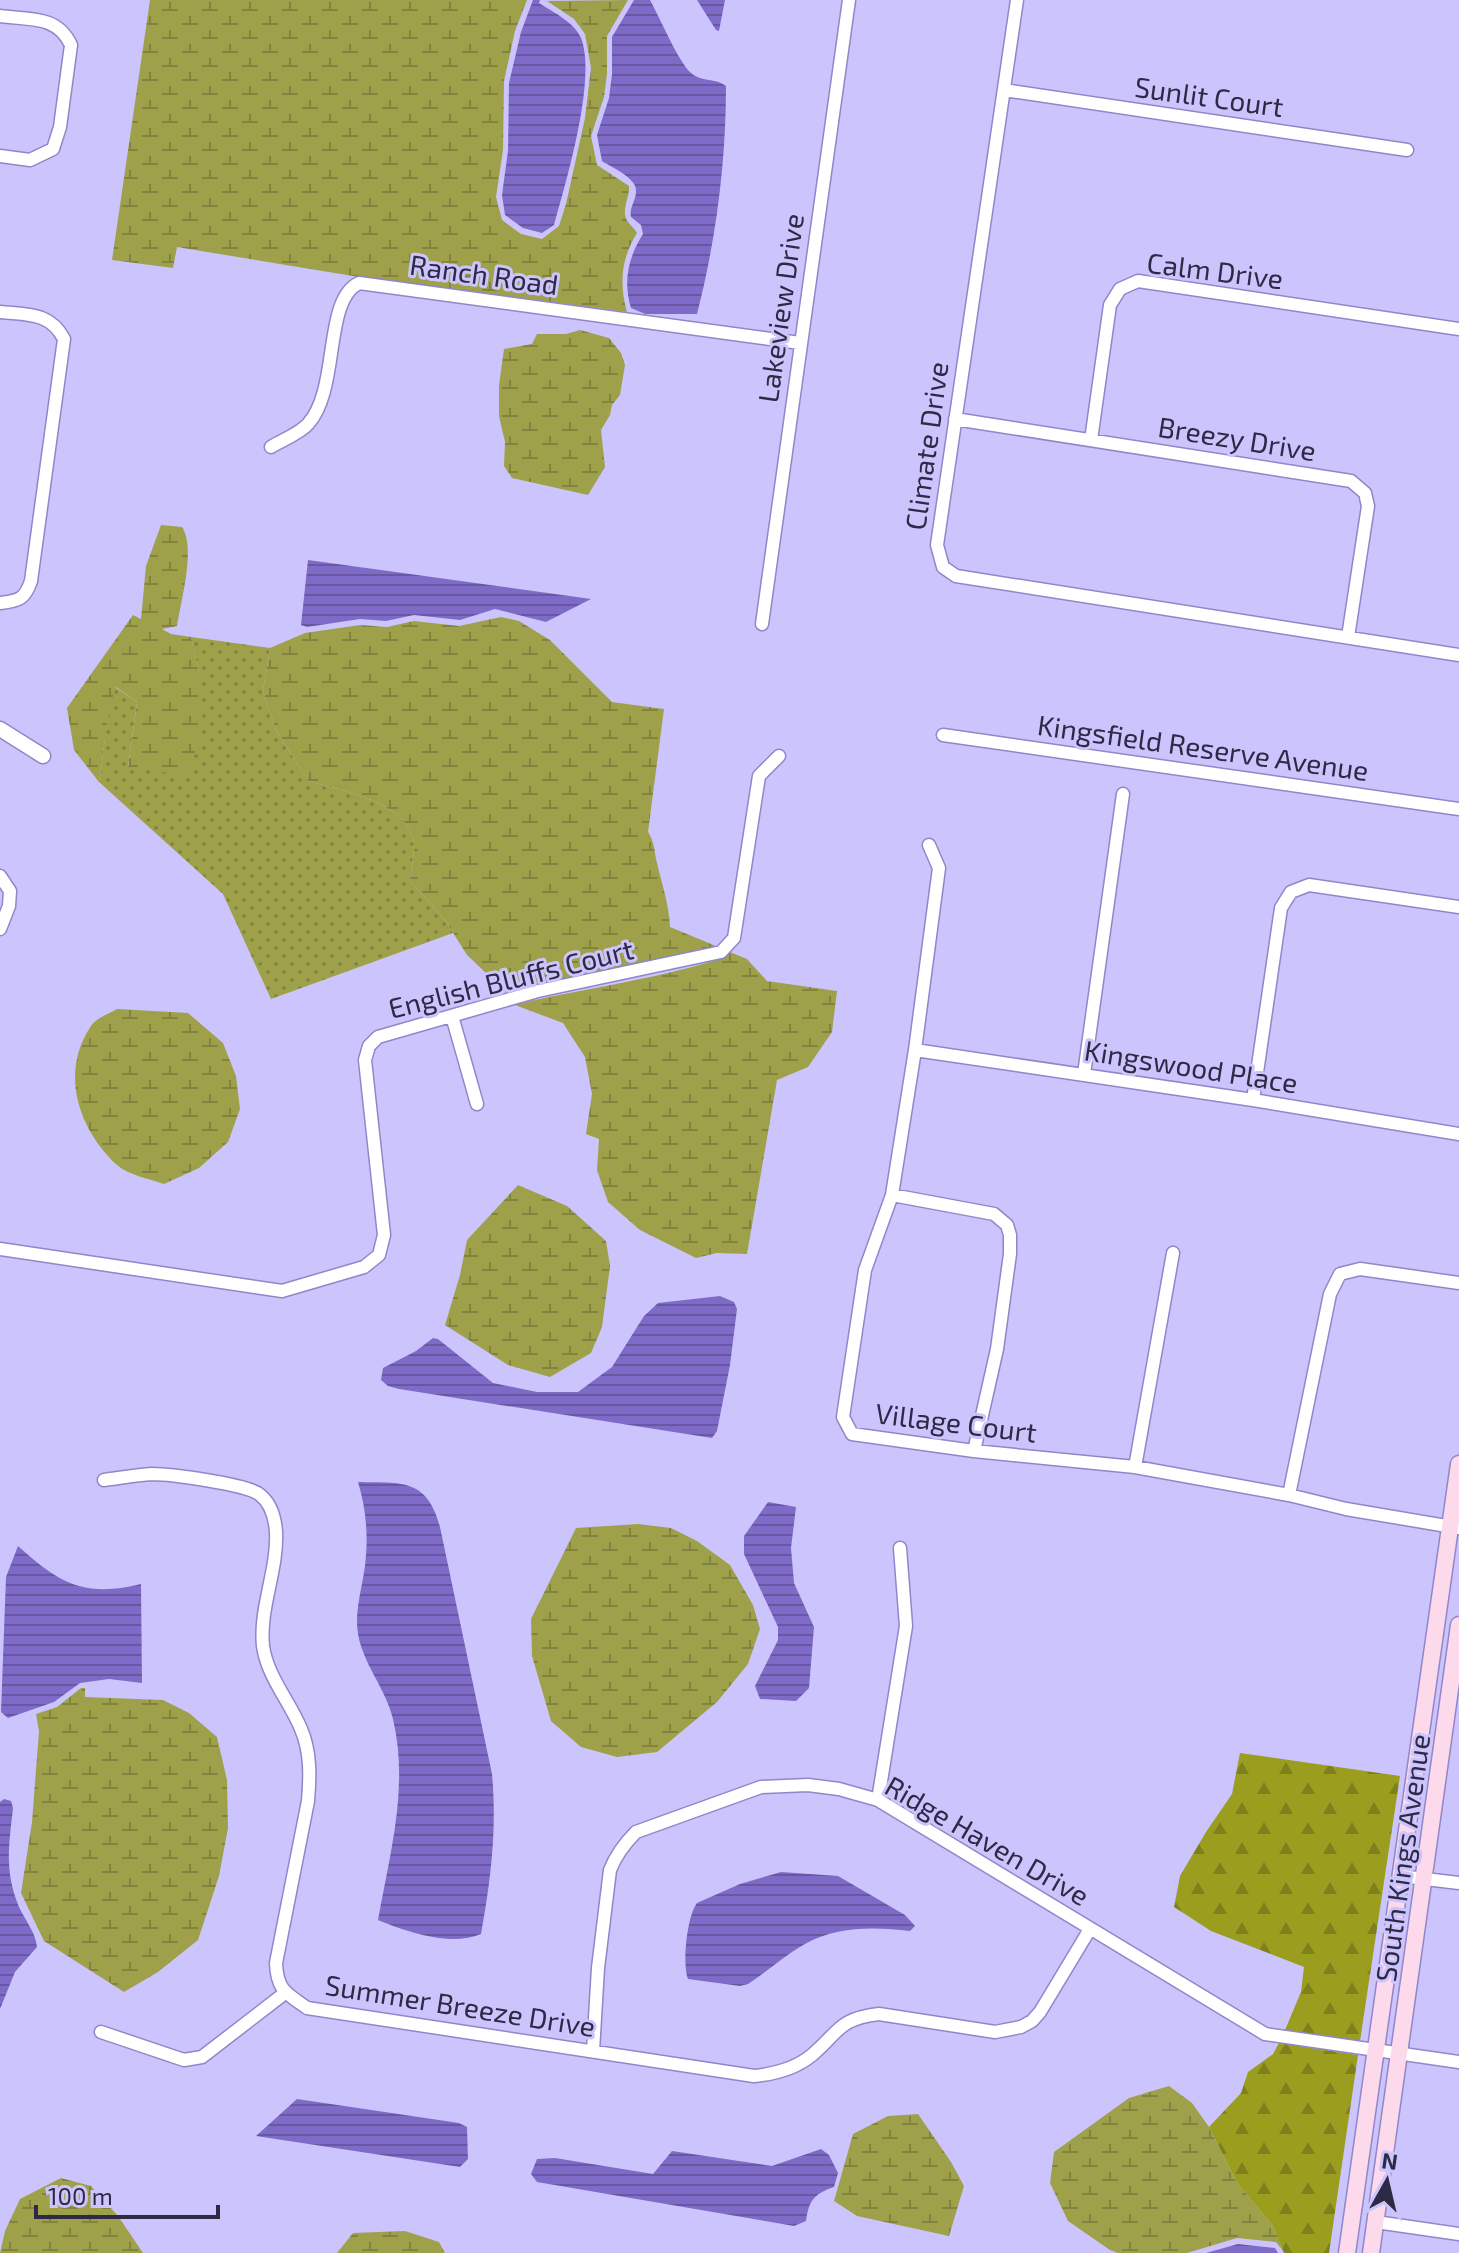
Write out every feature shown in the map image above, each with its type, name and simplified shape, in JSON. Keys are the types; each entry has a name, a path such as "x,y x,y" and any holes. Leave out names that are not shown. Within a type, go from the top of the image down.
{"main road":[{"name":"South Kings Avenue","path":"1347,2253 1427,1690 1455,1527 1459,1464"},
{"name":"South Kings Avenue","path":"1371,2253 1459,1625"},
{"path":"1427,1690 1450,1694"}],"street":[{"name":"Lakeview Drive","path":"762,624 849,0"},
{"name":"Climate Drive","path":"1017,0 937,545 938,556 948,573 1459,655"},
{"path":"0,16 55,23 66,33 71,45 60,127 53,149 30,160 0,156"},
{"name":"Sunlit Court","path":"1004,90 1407,150"},
{"name":"Calm Drive","path":"1091,440 1110,305 1120,289 1138,281 1459,329"},
{"name":"Ranch Road","path":"271,447 308,424 326,392 340,304 349,287 359,283 800,343"},
{"path":"0,312 43,317 57,325 64,339 31,581 26,595 18,601 0,603"},
{"name":"Breezy Drive","path":"955,419 1351,481 1365,493 1368,506 1348,637"},
{"path":"0,729 43,756"},
{"name":"Kingsfield Reserve Avenue","path":"943,735 1458,809"},
{"name":"English Bluffs Court","path":"0,1249 282,1291 364,1267 379,1255 384,1235 365,1060 369,1046 378,1037 538,991 721,952 734,938 759,776 779,756"},
{"path":"1084,1074 1123,794"},
{"name":"Village Court","path":"929,845 939,868 892,1195 865,1270 843,1417 852,1434 974,1451 1135,1467 1455,1527"},
{"path":"0,876 10,891 9,906 0,929"},
{"path":"1253,1100 1281,908 1291,892 1309,885 1459,907"},
{"path":"452,1016 477,1104"},
{"name":"Kingswood Place","path":"915,1050 1459,1134"},
{"path":"892,1195 994,1214 1007,1225 1010,1254 997,1349 974,1451"},
{"path":"1135,1467 1173,1253"},
{"path":"1289,1495 1330,1294 1340,1274 1360,1269 1459,1283"},
{"name":"Summer Breeze Drive","path":"104,1480 155,1474 239,1486 258,1493 271,1508 276,1532 263,1647 274,1678 302,1730 308,1749 310,1781 276,1963 277,1981 285,1993 307,2008 754,2076 785,2071 799,2064 813,2054 835,2029 862,2016 879,2014 995,2032 1009,2031 1032,2021 1090,1929"},
{"path":"878,1800 906,1626 900,1548"},
{"name":"Ridge Haven Drive","path":"593,2051 600,1944 610,1870 615,1857 636,1832 761,1787 808,1785 839,1789 878,1800 1265,2034 1459,2062"},
{"path":"1400,1876 1459,1883"},
{"path":"101,2032 184,2060 202,2057 285,1993"},
{"path":"1376,2222 1459,2234"}],"green space":[{"path":"150,0 527,0 515,31 504,81 503,150 496,197 502,220 521,234 542,239 559,226 566,204 585,118 591,68 585,34 574,19 547,1 628,0 607,36 604,97 591,136 597,165 629,186 625,213 637,233 623,271 627,312 353,276 177,247 173,268 112,260"},
{"path":"580,330 609,338 621,353 625,365 620,395 601,430 605,467 588,495 512,478 504,466 505,442 499,416 504,349 532,344 537,334 566,334"},
{"path":"161,525 182,527 186,536 188,561 177,626 162,629 171,634 191,637 199,673 203,725 188,775 128,768 137,702 116,687 107,722 99,782 74,750 67,708 133,615 141,619 146,566"},
{"path":"501,617 519,621 550,640 612,702 664,709 648,832 670,927 716,946 507,993 467,955 445,920 410,881 414,842 407,825 384,806 308,781 276,730 263,691 270,648 305,633 360,625 387,627 414,621 459,626"},
{"path":"191,637 270,648 263,691 276,730 308,781 384,806 407,825 414,842 410,881 453,933 271,999 223,894 99,782 115,687 137,702 128,767 199,673"},
{"path":"730,952 747,959 767,981 837,991 832,1032 808,1067 777,1080 747,1254 717,1253 696,1258 640,1230 608,1202 597,1170 599,1139 586,1134 592,1094 585,1057 563,1023 515,1005 664,974 717,959"},
{"path":"117,1009 188,1013 223,1043 236,1076 240,1109 228,1142 199,1168 164,1184 117,1165 92,1135 78,1100 75,1081 81,1044 93,1023"},
{"path":"518,1185 567,1206 606,1241 610,1266 602,1327 591,1353 550,1377 508,1365 445,1325 467,1240"},
{"path":"638,1524 671,1528 697,1541 730,1565 753,1605 760,1629 748,1664 717,1702 657,1752 617,1757 581,1747 551,1721 532,1656 531,1619 576,1528"},
{"path":"85,1688 85,1697 163,1700 189,1713 217,1737 227,1780 228,1828 219,1876 198,1940 158,1972 124,1992 44,1941 21,1893 32,1822 39,1731 36,1714 57,1707"},
{"path":"1240,1753 1400,1776 1360,2041 1285,2030 1301,1992 1304,1967 1211,1931 1174,1907 1180,1876 1232,1794"},
{"path":"1279,2043 1358,2055 1329,2253 1284,2253 1273,2226 1237,2183 1209,2127 1241,2093 1248,2072 1273,2054"},
{"path":"1169,2086 1192,2103 1209,2127 1237,2183 1273,2226 1284,2252 1276,2242 1237,2238 1187,2253 1118,2253 1068,2221 1050,2183 1054,2152 1129,2098"},
{"path":"918,2114 964,2186 949,2236 857,2216 834,2201 853,2134 888,2116"},
{"path":"61,2178 91,2186 118,2216 143,2253 0,2253 5,2231 20,2199"},
{"path":"405,2231 439,2242 445,2253 337,2253 353,2233"}],"shaded area":[{"path":"533,0 540,0 539,3 573,27 581,38 585,56 583,103 572,157 554,225 542,233 523,228 505,215 502,195 508,151 509,83 521,32"},
{"path":"634,0 650,0 691,73 726,86 719,201 697,314 645,314 631,308 627,288 628,270 643,234 641,225 631,217 635,186 628,177 602,161 597,135 609,98 612,37"},
{"path":"697,0 725,0 719,31 716,30"},
{"path":"308,560 591,599 546,622 495,609 460,620 414,615 386,621 360,619 307,627 301,625"},
{"path":"720,1296 734,1302 737,1309 730,1365 717,1431 712,1438 399,1389 381,1380 383,1368 416,1351 433,1338 493,1383 537,1392 578,1392 612,1367 644,1316 658,1303"},
{"path":"358,1482 411,1486 428,1499 440,1527 492,1774 493,1834 488,1893 481,1934 469,1938 429,1936 378,1920 396,1820 399,1770 393,1719 358,1635 357,1613 367,1536"},
{"path":"768,1502 796,1507 791,1548 794,1583 814,1627 809,1688 796,1701 760,1699 755,1686 778,1640 778,1627 744,1554 744,1536"},
{"path":"18,1546 46,1570 73,1584 103,1589 141,1584 142,1683 109,1679 80,1683 54,1702 8,1718 1,1712 6,1577"},
{"path":"4,1799 11,1801 13,1808 9,1858 11,1882 37,1947 15,1972 0,2009 0,1802"},
{"path":"781,1872 838,1876 905,1915 915,1926 910,1931 856,1929 818,1938 790,1953 748,1984 740,1986 688,1979 686,1940 697,1903 740,1884"},
{"path":"297,2099 459,2123 467,2127 468,2159 460,2167 256,2136"},
{"path":"821,2149 829,2155 838,2173 834,2187 817,2195 811,2203 806,2221 794,2226 537,2182 531,2174 537,2159 555,2158 653,2174 672,2151 772,2166"},
{"path":"1238,2244 1275,2248 1278,2253 1206,2253"}]}
